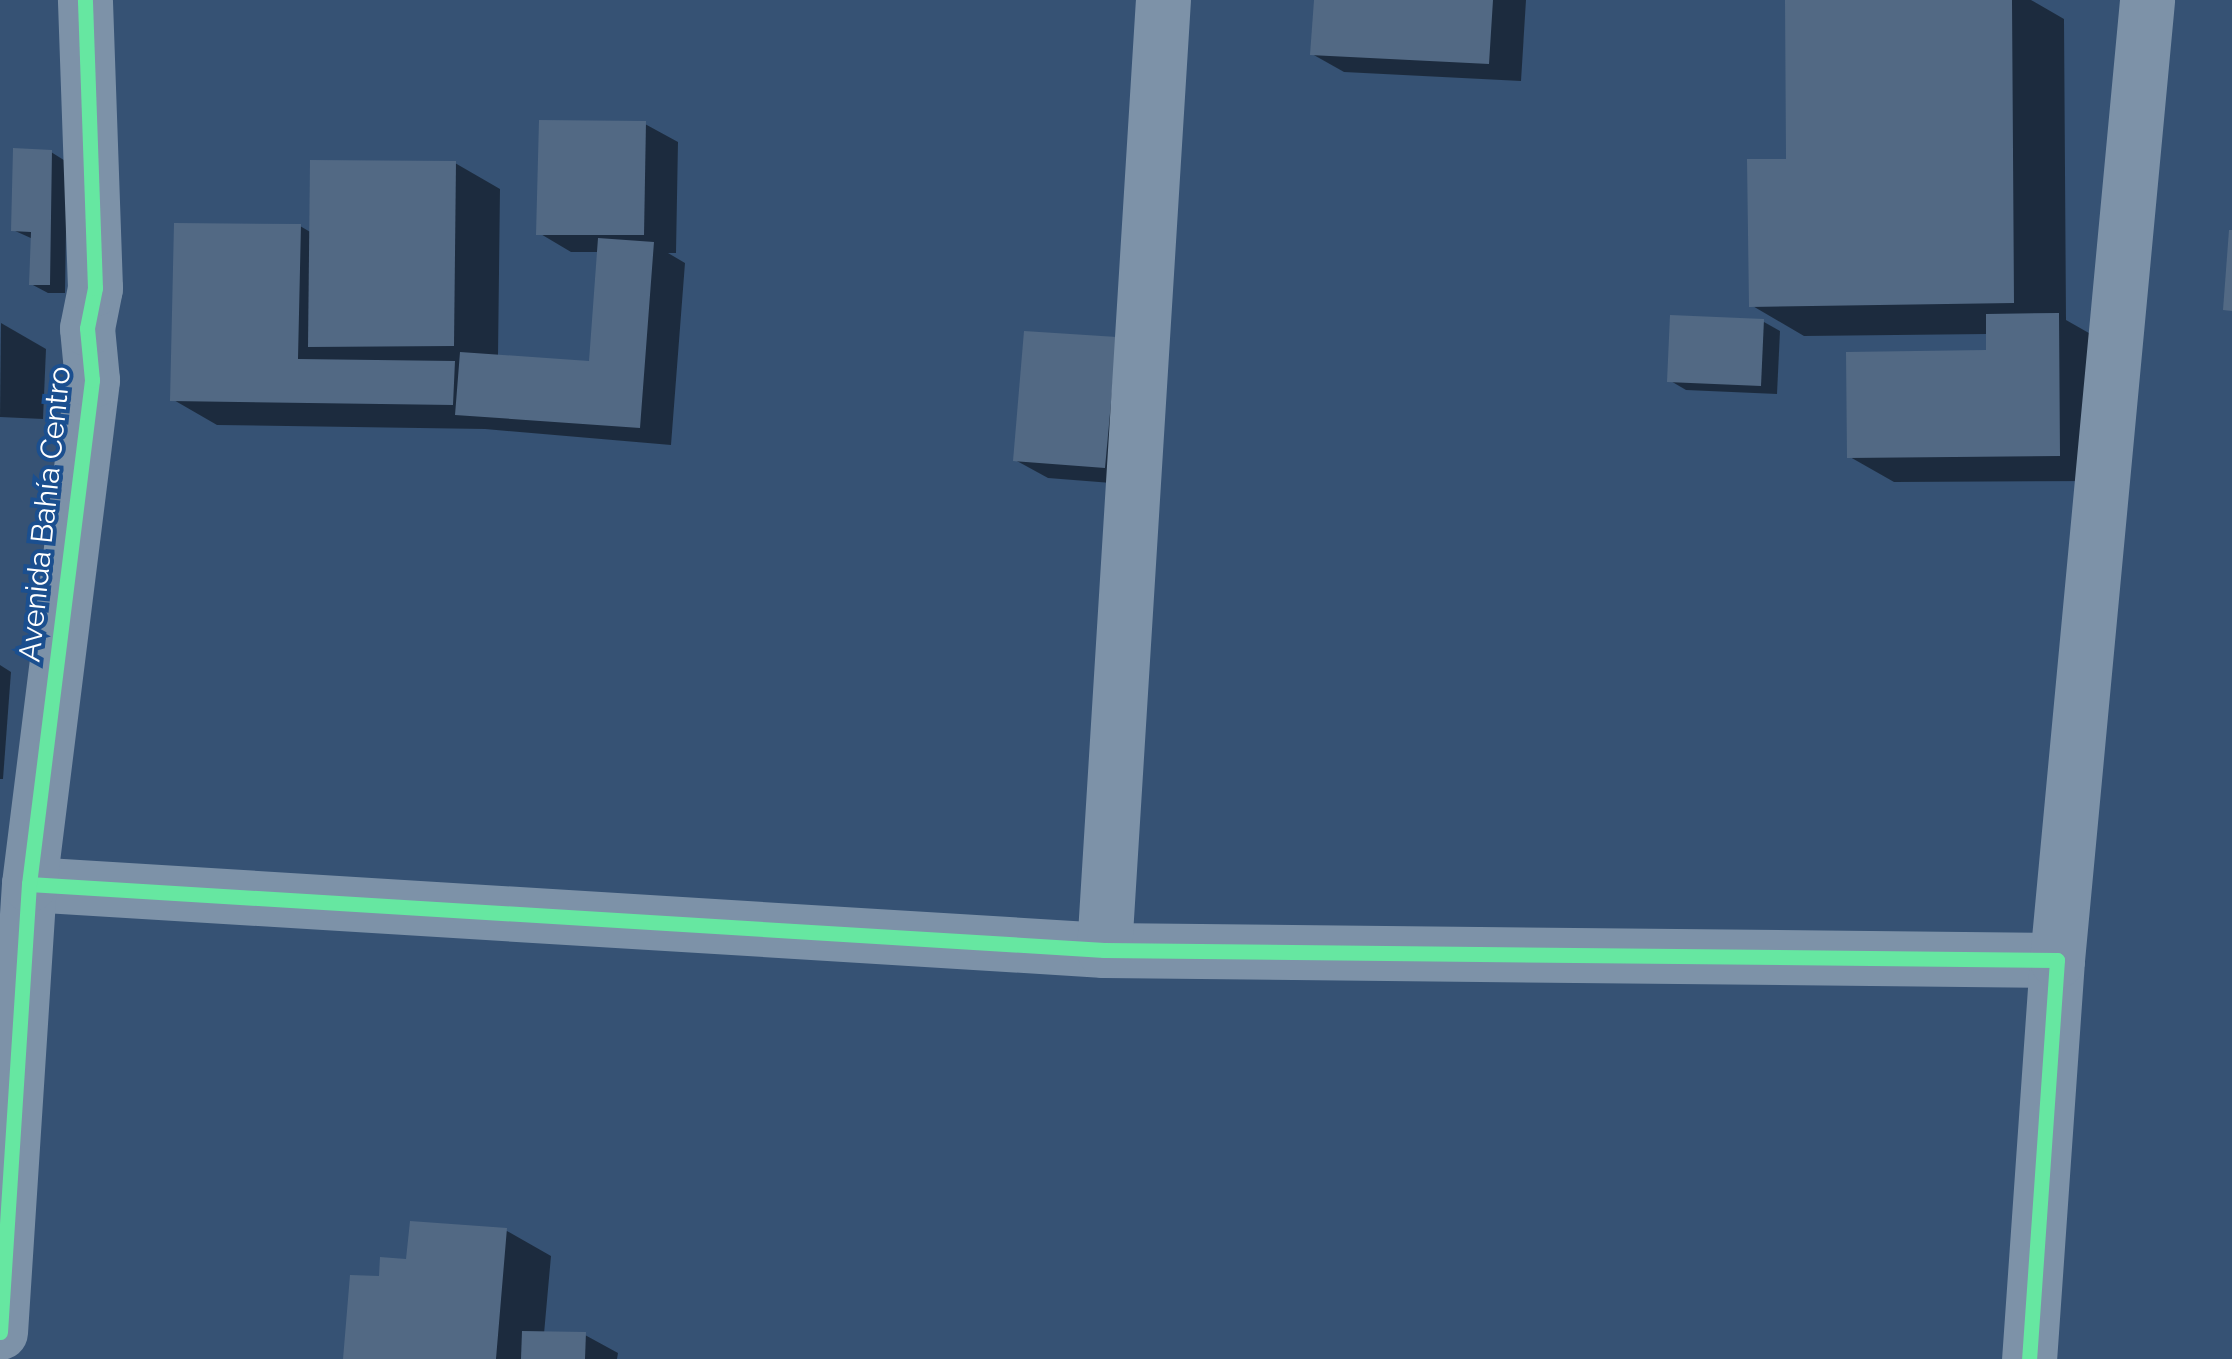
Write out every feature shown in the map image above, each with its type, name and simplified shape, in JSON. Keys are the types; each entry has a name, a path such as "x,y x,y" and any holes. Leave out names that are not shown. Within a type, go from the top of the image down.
{"street":[{"name":"Avenida Bahía Centro","path":"0,1332 29,884 92,380 86,328 94,288 84,0"},
{"path":"1104,950 1163,0"},
{"path":"2029,1359 2056,960 2147,0"},
{"path":"29,884 1104,950 2056,960"}],"building":[{"path":"1314,0 1493,0 1489,64 1310,55"},
{"path":"1785,0 2012,0 2014,303 1749,307 1747,159 1786,159"},
{"path":"539,120 646,121 644,235 536,235"},
{"path":"13,148 52,150 50,285 29,285 31,232 11,231"},
{"path":"310,160 456,161 454,346 308,347"},
{"path":"174,223 301,224 298,359 455,361 453,405 170,401"},
{"path":"2232,230 2232,311 2223,310"},
{"path":"598,238 654,242 640,428 455,415 460,352 589,361"},
{"path":"2059,313 2060,456 1847,458 1846,352 1986,350 1986,314"},
{"path":"1670,315 1764,319 1761,386 1667,382"},
{"path":"1024,331 1117,337 1105,468 1013,461"},
{"path":"410,1221 507,1228 496,1359 343,1359 350,1275 379,1276 380,1257 406,1259"},
{"path":"522,1331 586,1332 585,1359 521,1359"}],"cycle path":[{"path":"0,1332 29,884 92,380 87,328 95,288 85,0"},
{"path":"29,884 1104,950 2057,960 2029,1359"}]}
